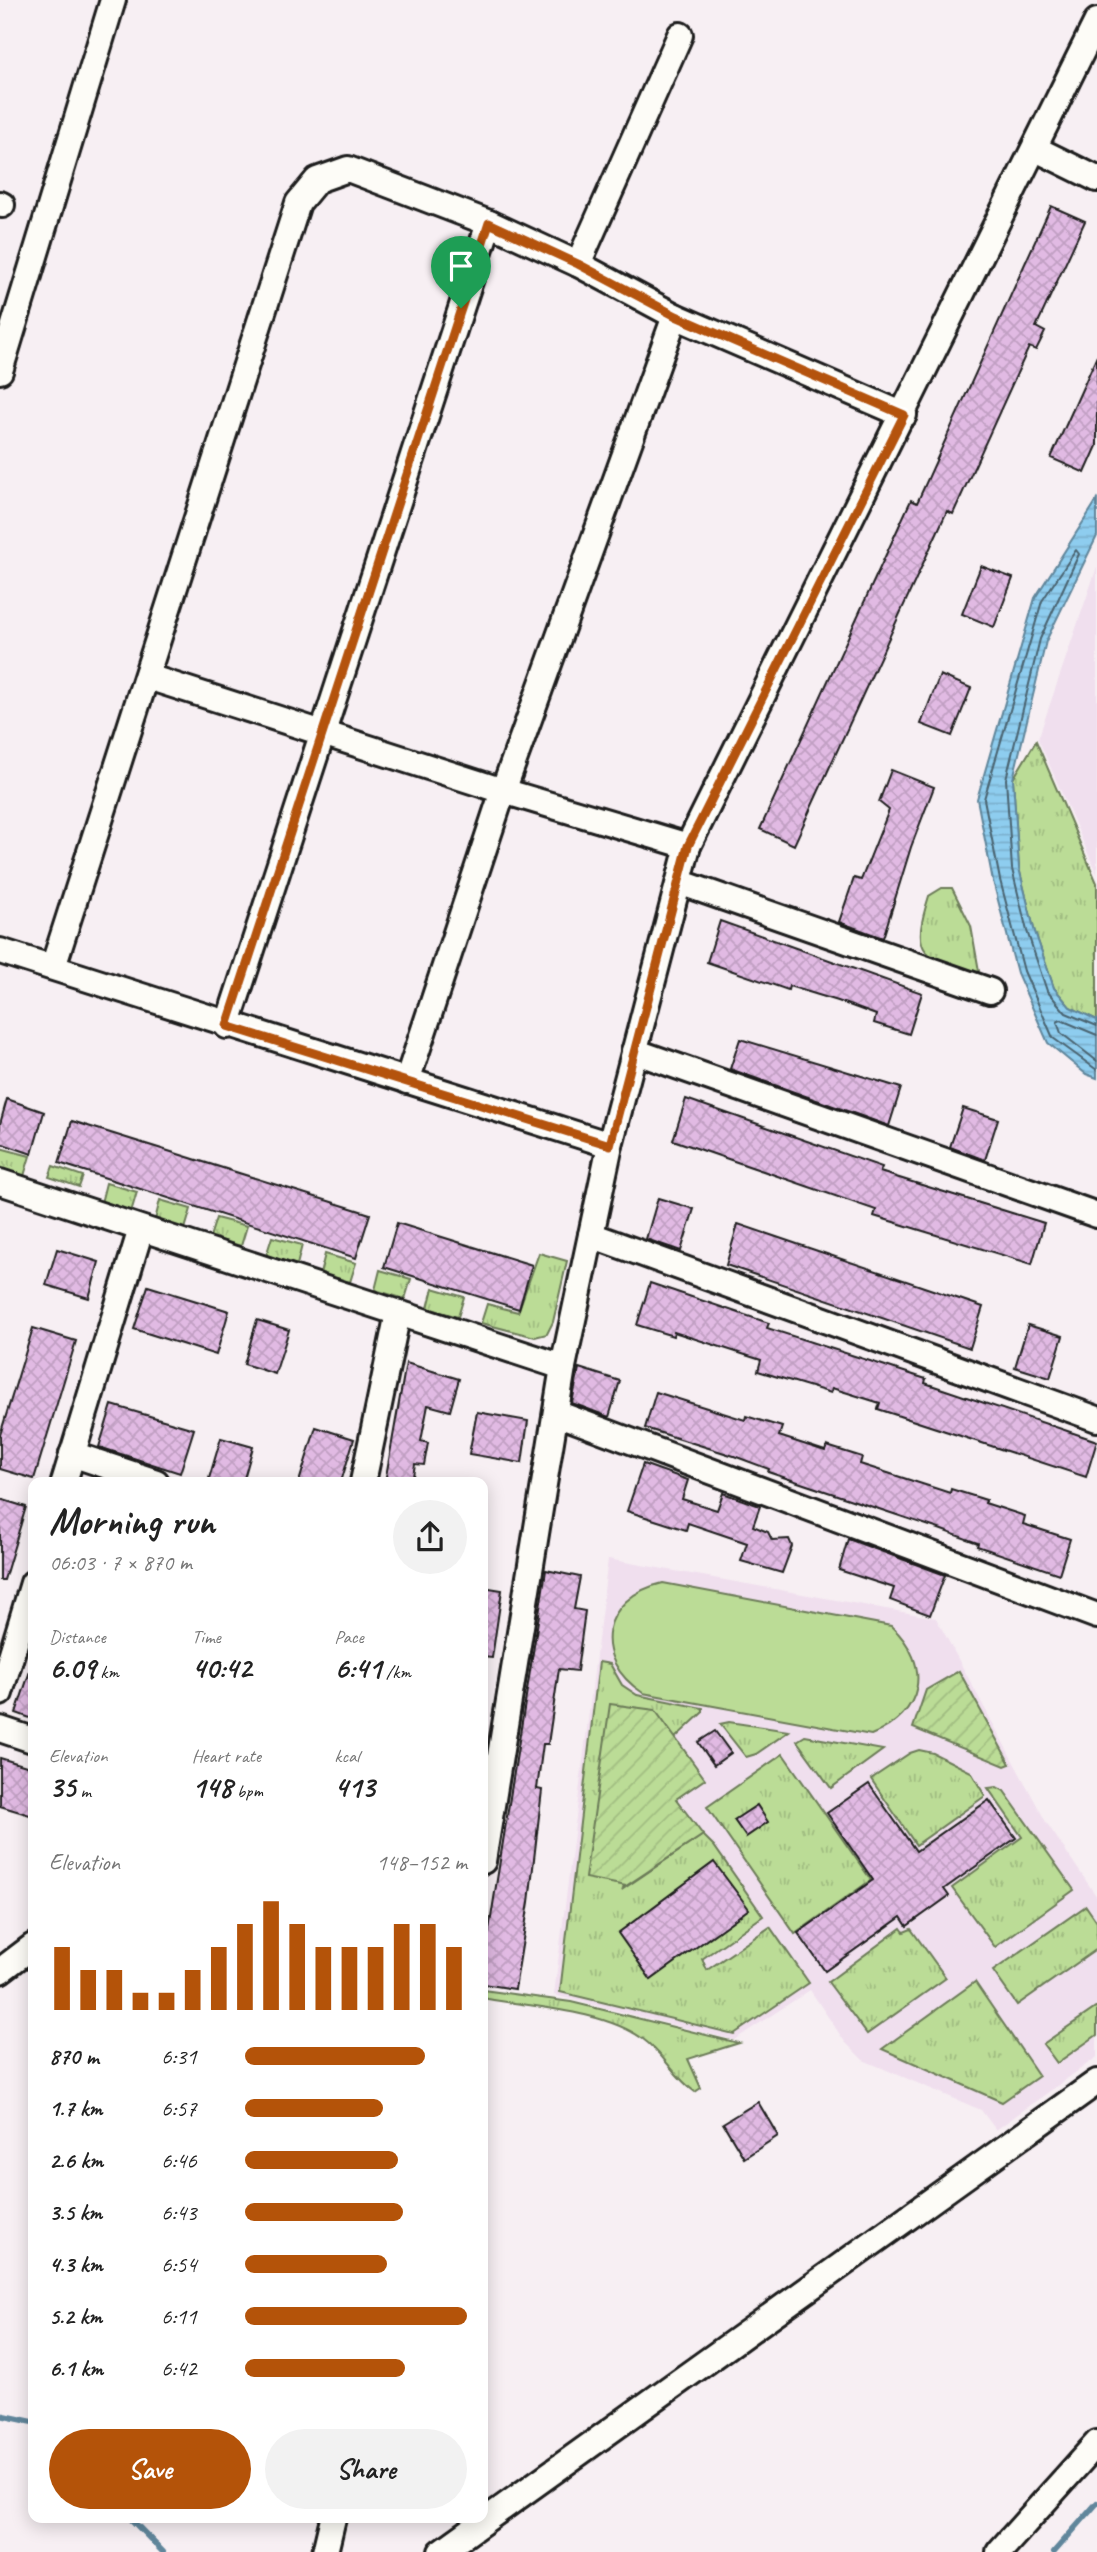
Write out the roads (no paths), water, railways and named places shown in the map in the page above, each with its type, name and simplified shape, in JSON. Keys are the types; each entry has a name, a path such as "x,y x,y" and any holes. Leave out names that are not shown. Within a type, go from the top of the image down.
{"street":[{"path":"0,371 113,0"},
{"path":"488,1830 563,1367 610,1145 688,846 1097,21"},
{"path":"578,264 680,35"},
{"path":"1035,149 1097,179"},
{"path":"53,967 298,203 317,180 348,169 489,223 578,264 676,316 904,415"},
{"path":"227,1026 489,223"},
{"path":"407,1082 503,791 676,316"},
{"path":"148,677 503,791 688,846"},
{"path":"679,881 990,991"},
{"path":"0,951 227,1026 610,1145"},
{"path":"634,1051 1097,1215"},
{"path":"0,1182 563,1367"},
{"path":"65,1477 141,1229"},
{"path":"591,1235 1097,1419"},
{"path":"364,1477 398,1313"},
{"path":"556,1413 1097,1616"},
{"path":"72,1454 141,1477"},
{"path":"0,1693 28,1600"},
{"path":"0,1729 28,1739"},
{"path":"0,1971 28,1950"},
{"path":"488,2518 1097,2082"},
{"path":"999,2552 1097,2443"},
{"path":"325,2552 332,2523"},
{"path":"441,2552 481,2523"}],"water":[{"path":"1097,500 1097,536 1046,641 1013,779 1019,868 1034,929 1054,988 1070,1007 1097,1020 1097,1078 1086,1074 1048,1043 1017,973 993,881 977,799 1035,598"}],"waterway":[{"path":"0,2415 28,2421"},
{"path":"1054,2552 1097,2503"},
{"path":"135,2523 163,2552"}]}
